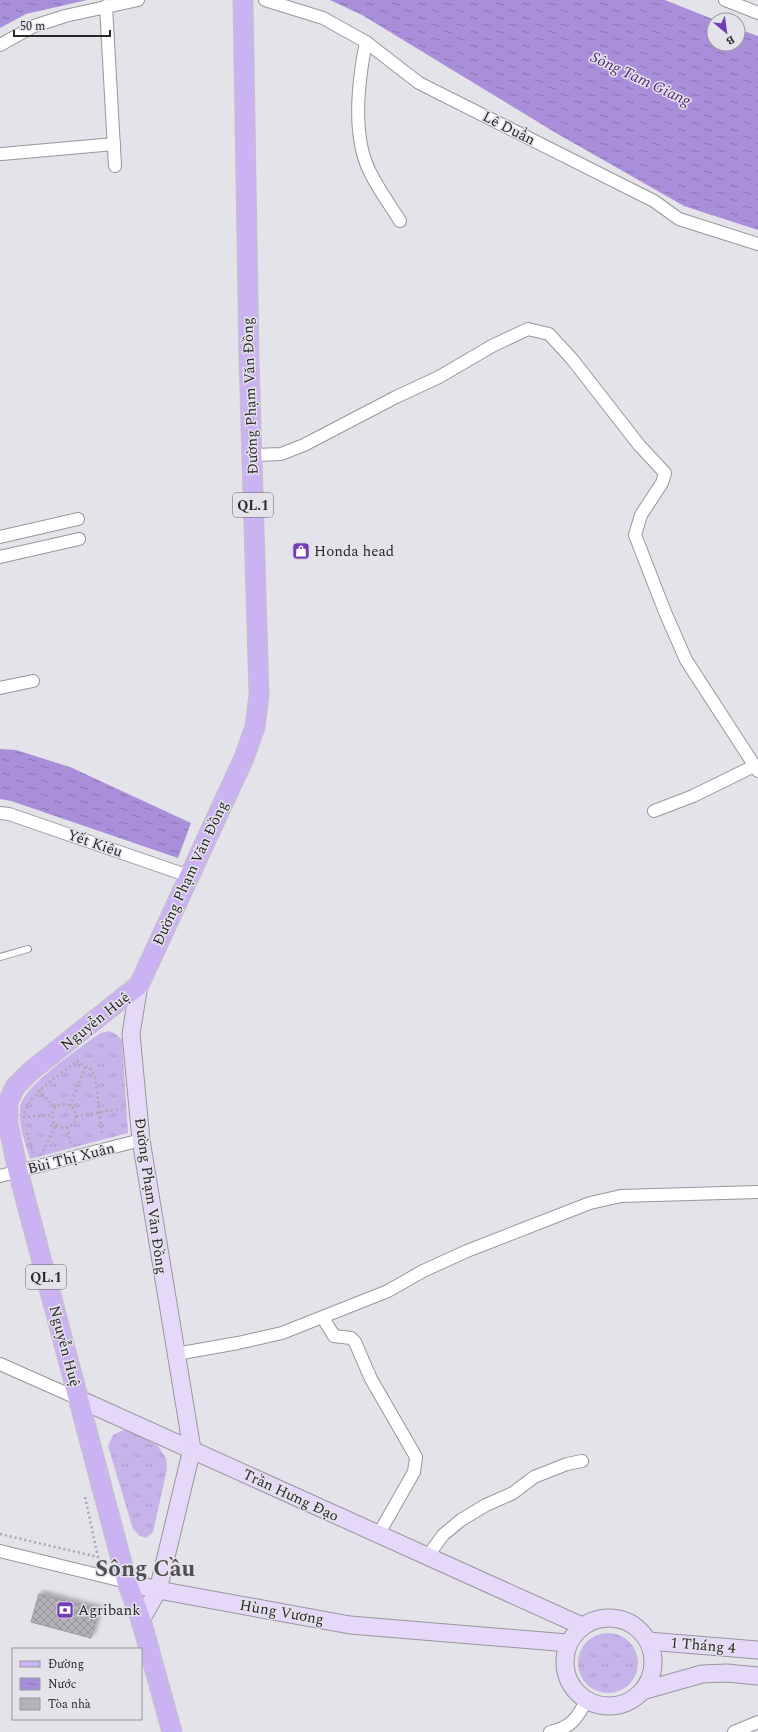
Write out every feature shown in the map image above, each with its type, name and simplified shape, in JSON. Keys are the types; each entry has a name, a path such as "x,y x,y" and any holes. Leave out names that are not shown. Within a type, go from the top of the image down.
{"main road":[{"name":"Đường Phạm Văn Đồng","path":"139,985 244,758 255,727 260,695 252,455 243,0"},
{"name":"Nguyễn Huệ","path":"139,985 8,1088 8,1124 18,1171 127,1582 141,1620"},
{"name":"QL.1","path":"141,1620 172,1732"}],"street":[{"path":"0,45 34,26 65,16 138,0"},
{"name":"Lê Duẩn","path":"265,0 323,18 366,42 420,83 654,201 679,219 758,244"},
{"path":"725,0 755,8"},
{"path":"106,6 115,166"},
{"path":"366,42 359,75 359,117 361,144 370,173 400,220"},
{"path":"2,154 114,144"},
{"path":"252,455 281,454 304,445 396,397 439,377 492,346 528,329 549,334 572,359 639,445 665,473 662,483 641,515 636,536 665,612 686,660 756,768 693,796 654,811"},
{"path":"0,537 78,520"},
{"path":"0,557 79,539"},
{"path":"0,688 33,681"},
{"name":"Yết Kiêu","path":"0,813 10,814 189,876"},
{"name":"Đường Phạm Văn Đồng","path":"139,985 132,1034 141,1140 192,1449 158,1590 141,1620"},
{"name":"Bùi Thị Xuân","path":"0,1176 141,1140"},
{"path":"176,1354 282,1333 323,1318 388,1290 423,1271 467,1251 590,1203 621,1196 758,1192"},
{"path":"323,1318 334,1336 351,1338 355,1342 371,1379 416,1458 414,1472 378,1535"},
{"name":"Trần Hưng Đạo","path":"0,1364 192,1449 378,1535 582,1626"},
{"path":"427,1557 443,1535 461,1520 486,1505 513,1493 534,1477 567,1464 582,1461"},
{"name":"Hùng Vương","path":"0,1551 158,1590 350,1625 568,1643"},
{"path":"600,1619 618,1619 630,1623 640,1630 648,1641 652,1651 652,1672 642,1691 633,1699 622,1705 610,1707 586,1701 576,1693 568,1682 564,1669 564,1656 568,1643 582,1626 600,1619"},
{"name":"1 Tháng 4","path":"648,1641 758,1650"},
{"name":"1 Tháng 4","path":"642,1691 702,1674 727,1673 758,1676"},
{"path":"550,1732 562,1730 577,1718 586,1701"},
{"path":"734,1732 758,1722"}],"lane":[{"path":"0,956 28,949"}],"path":[{"path":"25,1124 23,1117 29,1103 39,1090 77,1061 86,1065 92,1070 95,1076 102,1134"},
{"path":"70,1106 86,1065"},
{"path":"39,1090 55,1108"},
{"path":"43,1151 56,1125 52,1115 55,1108 62,1104 70,1106 76,1116"},
{"path":"76,1116 121,1109"},
{"path":"23,1117 52,1115"},
{"path":"56,1125 67,1127 73,1123 76,1116"},
{"path":"67,1127 71,1144"},
{"path":"27,1131 33,1153"},
{"path":"0,1534 98,1557 85,1497"}],"green space":[{"path":"109,1031 117,1035 122,1040 128,1133 30,1159 22,1134 20,1121 20,1108 23,1099 41,1078 67,1057 100,1033"},
{"path":"123,1430 131,1431 158,1446 166,1458 167,1469 153,1532 146,1538 140,1536 133,1529 108,1446 113,1435"},
{"path":"602,1633 614,1633 625,1638 633,1646 638,1657 636,1675 625,1688 614,1693 602,1693 591,1688 583,1680 578,1669 578,1657 583,1646 591,1638"}],"water":[{"path":"0,0 87,0 26,14 0,28"},
{"name":"Sông Tam Giang","path":"330,0 665,0 706,16 706,52 746,52 746,32 758,36 758,230 684,206 556,133 362,15"},
{"path":"0,749 16,750 70,767 191,823 178,858 11,801 0,799"}],"building":[{"path":"39,1594 99,1610 91,1638 31,1622"}],"place":[{"name":"Honda head","path":"301,551"},
{"name":"Agribank","path":"65,1610"}],"district":[{"name":"Sông Cầu","path":"145,1568"}]}
